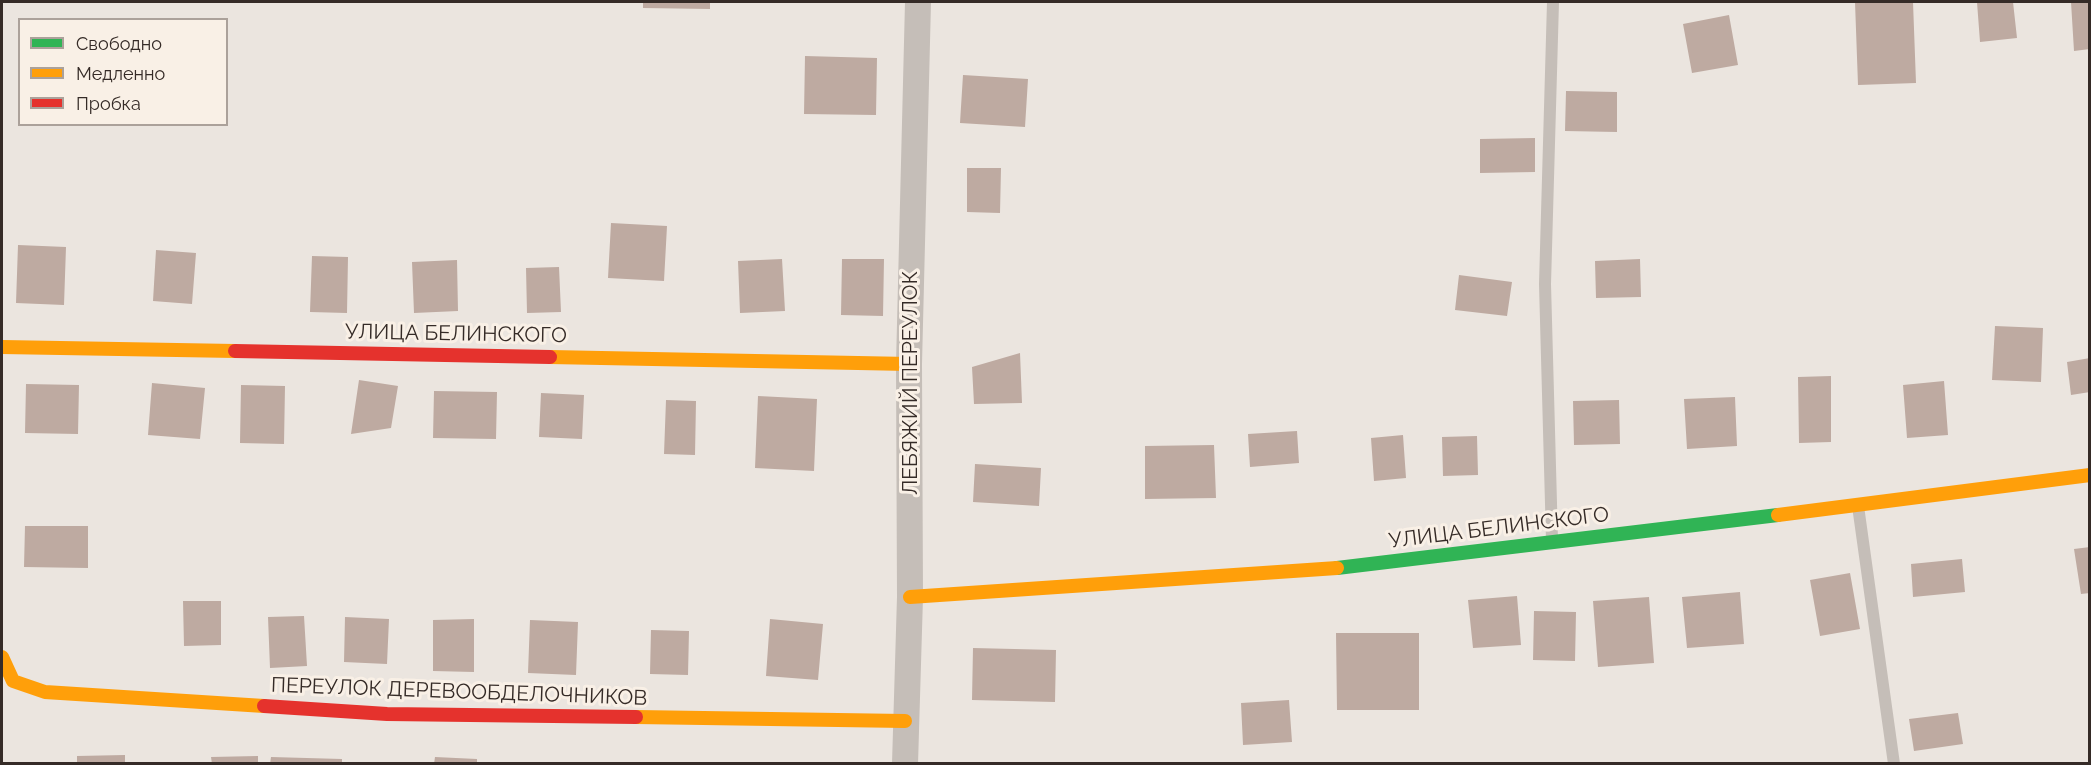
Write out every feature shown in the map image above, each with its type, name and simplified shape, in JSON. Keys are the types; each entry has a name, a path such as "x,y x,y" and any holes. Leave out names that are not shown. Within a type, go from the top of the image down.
{"street":[{"name":"ЛЕБЯЖИЙ ПЕРЕУЛОК","path":"905,764 910,597 909,364 918,2"},
{"name":"УЛИЦА БЕЛИНСКОГО","path":"2,347 909,364"},
{"name":"УЛИЦА БЕЛИНСКОГО","path":"910,597 1320,570 2090,475"},
{"name":"ПЕРЕУЛОК ДЕРЕВООБДЕЛОЧНИКОВ","path":"2,657 13,681 45,692 387,714 905,722"}],"lane":[{"path":"1552,542 1545,284 1553,2"},
{"path":"1858,505 1894,764"}],"building":[{"path":"643,2 710,2 710,9 643,8"},
{"path":"1855,2 1913,2 1916,83 1858,85"},
{"path":"1977,2 2013,2 2017,38 1980,42"},
{"path":"2071,2 2090,2 2090,49 2074,51"},
{"path":"1729,15 1738,65 1692,73 1683,24"},
{"path":"805,56 877,58 876,115 804,114"},
{"path":"963,75 1028,79 1025,127 960,123"},
{"path":"1566,91 1617,92 1617,132 1565,131"},
{"path":"1535,138 1535,172 1480,173 1480,139"},
{"path":"967,168 1001,168 1000,213 967,212"},
{"path":"611,223 667,226 664,281 608,278"},
{"path":"18,245 66,247 64,305 16,303"},
{"path":"156,250 196,253 192,304 153,301"},
{"path":"312,256 348,257 347,313 310,312"},
{"path":"782,259 785,311 740,313 738,261"},
{"path":"842,259 884,259 883,316 841,315"},
{"path":"1640,259 1641,297 1596,298 1595,261"},
{"path":"457,260 458,311 414,313 412,262"},
{"path":"559,267 561,312 527,313 526,268"},
{"path":"1459,275 1512,282 1507,316 1455,310"},
{"path":"1995,326 2043,328 2041,382 1992,380"},
{"path":"1020,353 1022,403 974,404 972,367"},
{"path":"2090,358 2090,392 2071,395 2067,362"},
{"path":"1831,376 1831,442 1799,443 1798,377"},
{"path":"359,380 398,386 391,428 351,434"},
{"path":"1944,381 1948,435 1907,438 1903,385"},
{"path":"152,383 205,388 200,439 148,435"},
{"path":"26,384 79,385 78,434 25,433"},
{"path":"241,385 285,386 284,444 240,443"},
{"path":"434,391 497,392 496,439 433,438"},
{"path":"541,393 584,395 582,439 539,437"},
{"path":"758,396 817,399 814,471 755,468"},
{"path":"1735,397 1737,446 1687,449 1684,399"},
{"path":"666,400 696,401 695,455 664,454"},
{"path":"1619,400 1620,444 1574,445 1573,401"},
{"path":"1297,431 1299,463 1250,467 1248,434"},
{"path":"1403,435 1406,478 1374,481 1371,438"},
{"path":"1477,436 1478,475 1443,476 1442,437"},
{"path":"1214,445 1216,498 1145,499 1145,446"},
{"path":"975,464 1041,468 1039,506 973,502"},
{"path":"25,526 88,526 88,568 24,567"},
{"path":"2090,547 2090,593 2081,594 2074,549"},
{"path":"1962,559 1965,592 1913,597 1911,564"},
{"path":"1850,573 1860,629 1820,636 1810,580"},
{"path":"1740,592 1744,644 1687,648 1682,597"},
{"path":"1517,596 1521,645 1473,648 1468,600"},
{"path":"1649,597 1654,663 1598,667 1593,601"},
{"path":"183,601 221,601 221,645 184,646"},
{"path":"1534,611 1576,612 1575,661 1533,660"},
{"path":"304,616 307,666 270,668 268,617"},
{"path":"345,617 389,619 387,664 344,662"},
{"path":"474,619 474,672 433,671 433,620"},
{"path":"770,619 823,624 818,680 766,676"},
{"path":"530,620 578,622 576,675 528,673"},
{"path":"651,630 689,631 688,675 650,674"},
{"path":"1336,633 1419,633 1419,710 1337,710"},
{"path":"973,648 1056,650 1055,702 972,700"},
{"path":"1289,700 1292,742 1243,745 1241,703"},
{"path":"1958,713 1963,744 1914,751 1909,719"},
{"path":"125,755 125,764 77,764 77,756"},
{"path":"258,756 258,764 212,764 211,757"},
{"path":"271,757 342,759 342,764 270,764"},
{"path":"435,757 477,759 477,764 434,764"}],"traffic: fast":[{"path":"1337,568 1778,515"}],"traffic: slow":[{"path":"2,347 235,351"},
{"path":"550,357 909,364"},
{"path":"1778,515 2090,475"},
{"path":"910,597 1337,568"},
{"path":"2,657 13,681 45,692 264,706"},
{"path":"636,717 905,721"}],"traffic: jam":[{"path":"235,351 550,357"},
{"path":"264,706 387,714 636,717"}]}
